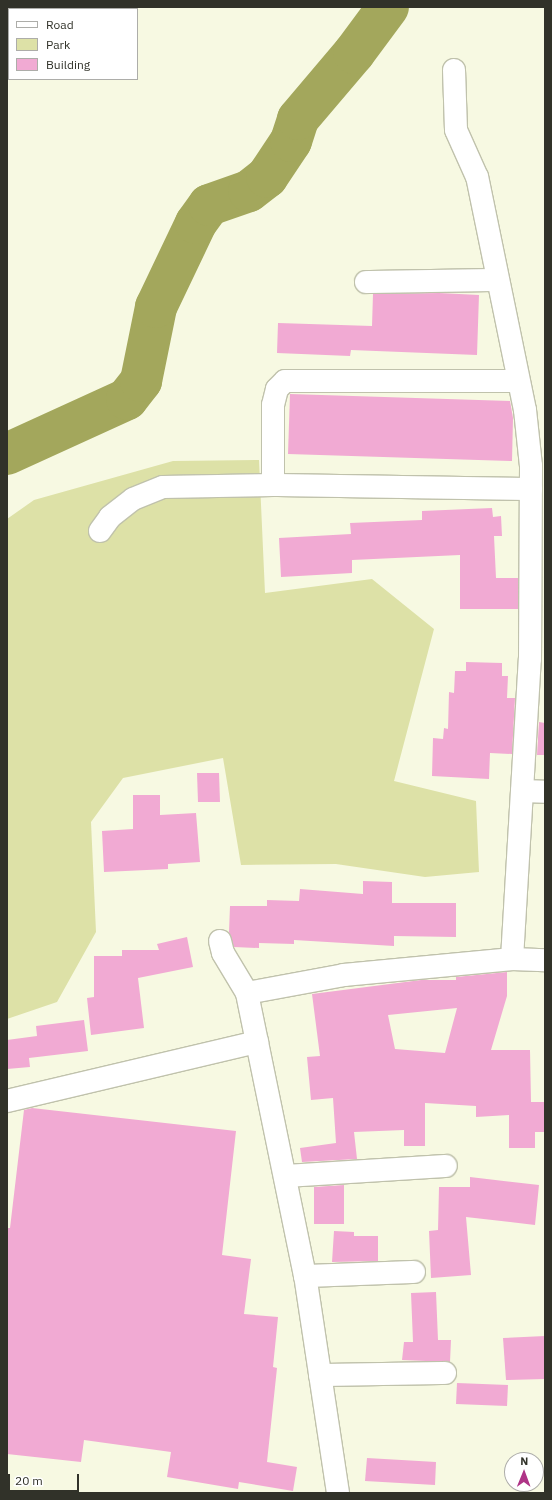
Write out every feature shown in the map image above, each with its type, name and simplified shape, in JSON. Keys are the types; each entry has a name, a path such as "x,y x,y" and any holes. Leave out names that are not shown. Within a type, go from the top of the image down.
{"street":[{"path":"454,70 456,130 477,177 496,280 518,381 532,466 530,659 512,959"},
{"path":"366,282 496,280"},
{"path":"273,485 273,405 276,389 285,381 518,381"},
{"path":"100,531 110,516 127,503 162,487 273,485 532,489"},
{"path":"522,791 545,792"},
{"path":"220,941 223,953 247,993 305,1276 338,1493"},
{"path":"247,993 344,975 512,959 545,960"},
{"path":"7,1101 256,1042"},
{"path":"285,1176 446,1166"},
{"path":"305,1276 414,1272"},
{"path":"320,1375 445,1373"}],"green space":[{"path":"259,460 265,593 372,579 434,629 394,781 476,801 479,872 425,877 336,864 241,865 223,758 123,778 91,822 96,932 57,1002 7,1019 7,519 34,500 173,461"}],"building":[{"path":"439,293 479,295 477,355 351,350 350,356 277,353 278,323 372,326 373,294"},
{"path":"290,394 510,401 513,418 512,461 288,454"},
{"path":"492,508 493,517 501,516 502,536 494,536 496,578 518,578 518,609 460,609 460,555 352,560 352,573 281,577 279,538 351,534 350,523 422,520 422,511"},
{"path":"466,662 502,663 502,676 508,676 507,698 515,698 512,754 490,753 489,779 432,776 433,738 443,739 444,728 448,729 449,692 454,693 455,671 466,671"},
{"path":"539,722 545,723 545,755 537,755"},
{"path":"197,773 219,773 220,802 198,802"},
{"path":"133,795 160,795 160,815 196,813 200,862 168,864 168,869 104,872 102,831 133,829"},
{"path":"363,881 392,882 392,903 456,903 456,937 394,936 394,946 294,940 294,944 259,943 259,948 234,947 229,932 230,906 267,906 267,900 299,901 300,889 363,894"},
{"path":"187,937 193,967 138,978 144,1028 91,1035 87,998 94,997 94,956 122,956 122,950 159,950 157,944"},
{"path":"507,972 507,996 491,1050 530,1050 531,1102 545,1102 545,1132 535,1132 535,1148 509,1148 509,1115 476,1117 476,1106 425,1103 425,1146 404,1146 404,1130 354,1132 357,1159 302,1162 300,1148 336,1143 333,1098 311,1100 307,1057 320,1056 312,994 421,980 456,980 456,977","holes":["457,1008 445,1053 395,1049 388,1015"]},
{"path":"84,1020 88,1051 29,1058 30,1067 7,1069 7,1040 37,1036 36,1026"},
{"path":"32,1108 236,1131 222,1255 251,1259 244,1314 278,1317 273,1367 277,1368 267,1462 297,1467 293,1491 239,1482 238,1489 167,1477 171,1452 84,1440 81,1462 7,1454 7,1228 10,1228 24,1110"},
{"path":"470,1177 539,1185 535,1225 466,1217 471,1275 431,1278 429,1231 438,1230 439,1187 470,1187"},
{"path":"344,1185 344,1224 314,1224 314,1187"},
{"path":"334,1231 354,1232 354,1236 378,1236 378,1261 332,1262"},
{"path":"436,1292 438,1340 451,1340 450,1362 402,1360 404,1342 413,1342 411,1293"},
{"path":"545,1336 545,1379 506,1380 503,1338"},
{"path":"457,1383 508,1385 507,1406 456,1404"},
{"path":"367,1458 436,1462 435,1485 365,1481"}],"waterway":[{"path":"7,454 127,399 141,381 156,307 196,223 209,205 249,191 267,177 291,141 298,119 354,53 388,7"}]}
